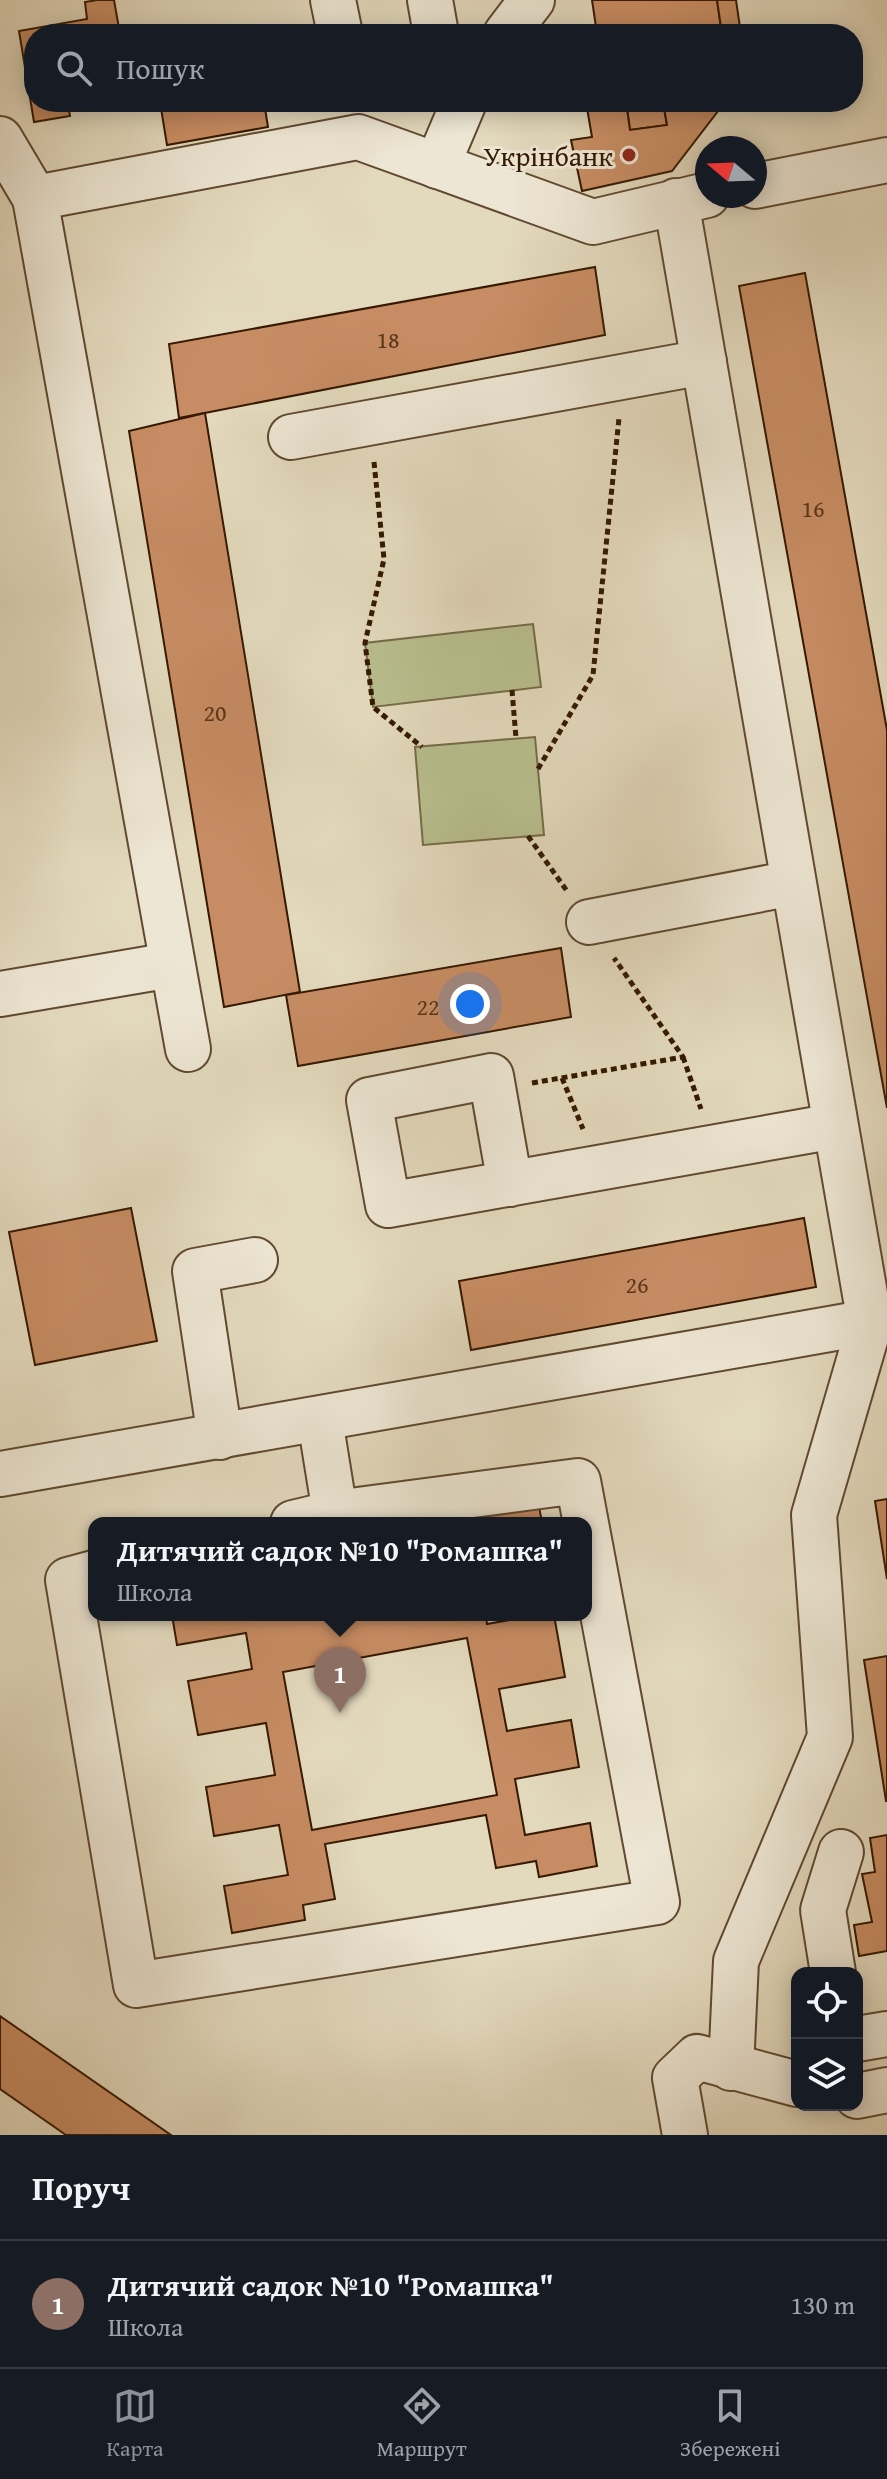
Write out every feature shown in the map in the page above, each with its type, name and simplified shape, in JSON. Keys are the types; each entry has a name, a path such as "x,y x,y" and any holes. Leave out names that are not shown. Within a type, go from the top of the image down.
{"lane":[{"path":"333,0 338,24"},
{"path":"430,0 434,24"},
{"path":"514,24 532,0"},
{"path":"437,166 460,112"},
{"path":"35,198 355,120 437,166 593,222 691,198 704,362 835,1126 878,1321 814,1515 830,1737 736,1961 731,2068"},
{"path":"0,139 35,198 188,1049"},
{"path":"767,184 887,160"},
{"path":"291,437 704,362"},
{"path":"589,922 793,883"},
{"path":"0,994 171,965"},
{"path":"510,1184 491,1076 369,1100 388,1205 510,1184 835,1126"},
{"path":"220,1437 195,1271 255,1260"},
{"path":"0,1474 878,1321"},
{"path":"320,1420 335,1513"},
{"path":"318,1517 578,1481 585,1517"},
{"path":"88,1575 68,1580 136,1985 657,1902 592,1556"},
{"path":"832,1967 823,1910 841,1852"},
{"path":"863,2038 887,2034"},
{"path":"685,2135 675,2078 697,2057 791,2083"},
{"path":"863,2095 887,2090"}],"path":[{"path":"538,769 593,675 623,376"},
{"path":"369,423 384,559 365,643 373,707 422,747"},
{"path":"512,690 516,738"},
{"path":"528,836 683,1057 715,1147"},
{"path":"493,1090 683,1057"},
{"path":"562,1078 599,1168"}],"green space":[{"path":"533,624 541,687 373,707 365,643"},
{"path":"535,737 544,835 423,845 415,747"}],"building":[{"path":"114,0 118,24 59,24 87,19 85,2"},
{"path":"592,0 717,0 721,24 596,24"},
{"path":"717,0 736,0 740,24 721,24"},
{"path":"24,30 24,61 19,31"},
{"path":"32,112 69,112 70,116 34,122"},
{"path":"162,112 266,112 268,127 167,145"},
{"name":"Укрінбанк","path":"588,112 627,112 630,130 667,125 665,112 717,112 699,136 695,136 695,141 672,171 582,191 571,140 592,137"},
{"path":"627,112 665,112 667,125 630,130"},
{"path":"595,267 605,335 179,418 169,344"},
{"path":"805,273 887,730 887,1108 739,286"},
{"path":"205,413 300,992 224,1007 129,431"},
{"path":"561,948 571,1017 298,1066 286,995"},
{"path":"131,1208 157,1341 35,1365 9,1232"},
{"path":"804,1218 816,1287 471,1350 459,1281"},
{"path":"887,1499 887,1579 875,1501"},
{"path":"539,1506 541,1517 478,1517"},
{"path":"173,1621 487,1621 487,1624 555,1621 565,1677 499,1689 507,1731 571,1720 579,1767 515,1779 525,1835 590,1823 597,1866 539,1877 536,1861 496,1868 486,1815 325,1844 335,1899 303,1905 305,1920 232,1933 224,1886 288,1875 279,1825 214,1836 206,1787 275,1775 266,1723 198,1735 188,1681 252,1669 246,1633 177,1645","holes":["467,1638 497,1795 312,1830 283,1672"]},
{"path":"887,1656 887,1801 886,1801 864,1660"},
{"path":"887,1835 887,1951 859,1956 854,1925 872,1922 862,1874 875,1872 870,1838"},
{"path":"0,2016 171,2135 66,2135 0,2089"}],"place":[{"name":"Укрінбанк","path":"629,155"},
{"name":"Дитячий садок №10 \"Ромашка\"","path":"340,1713"}]}
